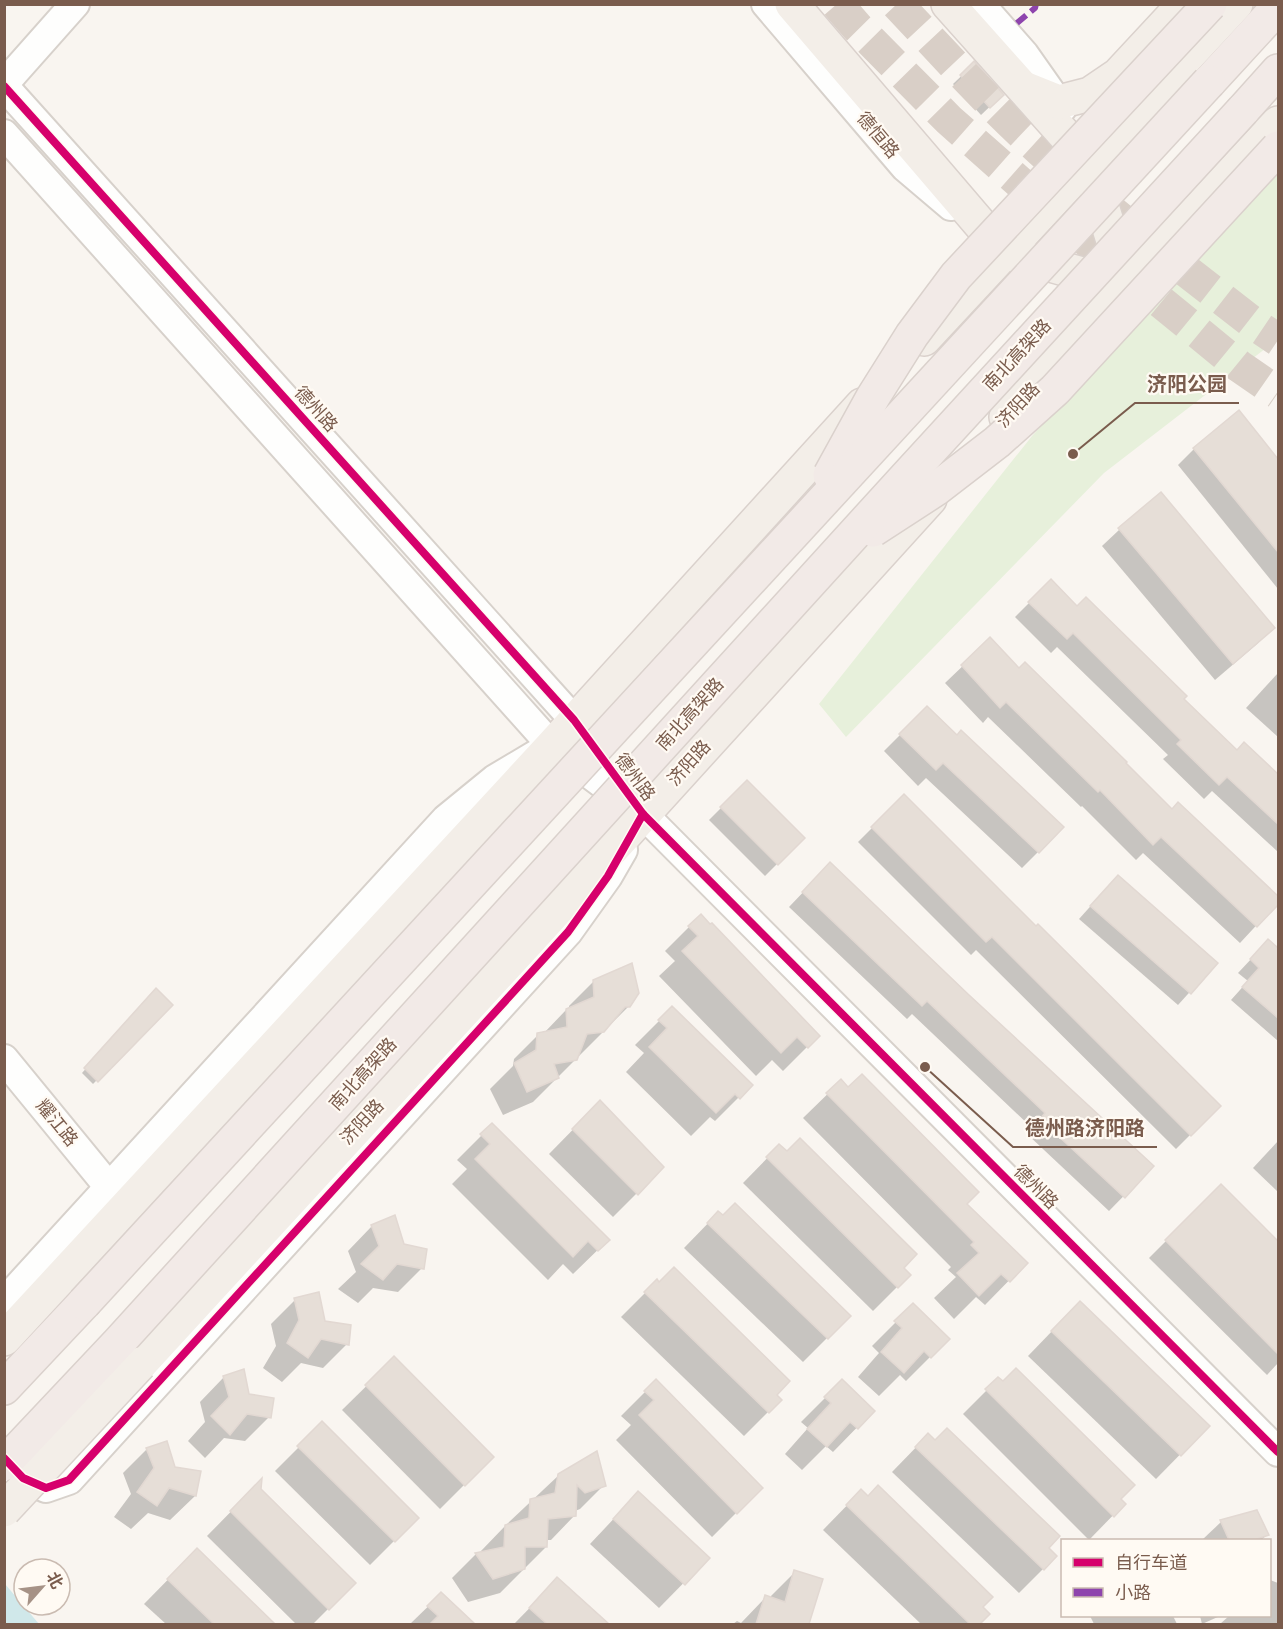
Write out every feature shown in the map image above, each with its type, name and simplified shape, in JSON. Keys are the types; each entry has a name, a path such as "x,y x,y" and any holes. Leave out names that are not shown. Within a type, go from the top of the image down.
{"highway":[{"path":"805,521 873,397 912,335 956,276 1210,4"},
{"path":"4,1388 1278,7"},
{"name":"南北高架路","path":"4,1464 143,1315 1278,71"},
{"path":"837,553 936,489 997,442 1055,390 1278,148"}],"main road":[{"path":"792,4 1004,252 1128,286"},
{"path":"948,4 1088,161 1128,286"},
{"path":"1022,87 1059,102 1090,94 1118,75 1184,4"},
{"path":"4,1339 552,746 853,415 1236,4"},
{"name":"济阳路","path":"4,1510 532,937 933,495 1278,123"}],"street":[{"path":"4,85 75,4"},
{"name":"德恒路","path":"766,4 905,167 1004,252"},
{"path":"980,4 1024,54 1059,102 1088,161"},
{"name":"德州路","path":"4,85 574,720 643,814"},
{"name":"德州路","path":"4,134 552,746 643,814 1278,1452"},
{"path":"4,1302 446,819 495,779 552,746"},
{"path":"4,1458 23,1478 46,1488 69,1480 568,932 608,876 643,814"},
{"name":"耀江路","path":"4,1059 108,1187"}],"green space":[{"path":"1278,170 1278,339 1104,473 846,737 819,704 1032,436"}],"water":[{"path":"4,1584 12,1592 12,1617 33,1617 39,1624 5,1624"}],"building":[{"path":"974,61 1004,95 990,108 960,75"},
{"path":"1239,410 1278,459 1278,552 1193,448"},
{"path":"1161,492 1275,628 1233,664 1118,528"},
{"path":"1051,579 1077,606 1086,597 1187,696 1184,699 1237,750 1244,742 1278,774 1278,824 1227,777 1219,785 1177,744 1181,740 1073,633 1067,639 1028,602"},
{"path":"990,637 1019,668 1025,662 1172,809 1178,802 1278,896 1278,905 1257,927 1161,837 1153,845 1100,790 1098,792 1006,702 1000,708 961,665"},
{"path":"927,706 957,735 961,730 1064,827 1039,853 943,763 936,770 899,734"},
{"path":"747,780 805,838 778,865 720,807"},
{"path":"904,794 1221,1106 1191,1136 992,937 986,942 871,827"},
{"path":"830,862 969,995 1154,1166 1125,1198 1040,1119 1045,1113 927,1001 922,1006 802,892"},
{"path":"1118,875 1218,963 1191,994 1090,906"},
{"path":"701,914 820,1036 808,1048 797,1037 781,1053 682,951 698,936 688,926"},
{"path":"1268,939 1277,947 1278,945 1278,1018 1242,987 1259,968 1250,959"},
{"path":"632,963 639,993 630,1007 625,1007 604,1032 587,1034 577,1060 554,1064 559,1078 527,1092 514,1063 536,1050 537,1033 567,1027 566,1009 594,997 593,980"},
{"path":"156,988 173,1005 98,1082 84,1068"},
{"path":"672,1006 753,1085 740,1099 735,1094 716,1113 649,1047 667,1028 658,1020"},
{"path":"862,1074 979,1192 967,1204 1028,1263 1010,1282 1001,1274 979,1296 957,1273 979,1253 971,1245 974,1242 826,1093 841,1079 848,1087"},
{"path":"600,1100 664,1167 638,1195 572,1129"},
{"path":"492,1123 610,1240 598,1251 588,1241 573,1257 475,1159 490,1144 480,1134"},
{"path":"800,1138 917,1254 904,1268 911,1275 898,1288 766,1157 779,1144 787,1151"},
{"path":"1221,1184 1278,1241 1278,1354 1165,1240"},
{"path":"735,1203 851,1316 828,1339 707,1223 718,1211 723,1215"},
{"path":"395,1215 404,1244 427,1249 424,1269 397,1264 383,1280 361,1264 379,1246 371,1225"},
{"path":"674,1267 790,1381 777,1395 782,1400 769,1413 644,1292 657,1279 659,1282"},
{"path":"319,1292 325,1321 351,1325 349,1345 321,1339 308,1358 287,1343 299,1320 294,1298"},
{"path":"1080,1301 1210,1426 1181,1456 1051,1331"},
{"path":"913,1303 950,1339 931,1358 924,1351 904,1373 881,1352 902,1328 894,1321"},
{"path":"394,1356 494,1457 465,1486 365,1385"},
{"path":"1016,1368 1135,1485 1121,1499 1126,1504 1114,1517 985,1389 998,1377 1003,1381"},
{"path":"244,1369 249,1394 274,1398 271,1418 247,1414 230,1435 211,1416 229,1397 223,1376"},
{"path":"656,1379 763,1488 737,1514 639,1415 654,1400 644,1391"},
{"path":"842,1379 875,1411 858,1429 850,1422 827,1447 807,1429 831,1403 824,1397"},
{"path":"322,1421 419,1518 395,1542 297,1446"},
{"path":"947,1428 1060,1536 1049,1548 1057,1556 1044,1570 915,1447 928,1433 935,1440"},
{"path":"167,1441 175,1467 201,1471 196,1496 169,1488 157,1506 137,1492 154,1468 146,1448"},
{"path":"597,1451 606,1486 585,1493 577,1485 576,1516 548,1519 547,1547 525,1547 525,1569 493,1579 475,1553 504,1547 505,1525 529,1518 530,1499 555,1493 558,1474"},
{"path":"262,1478 261,1489 356,1583 329,1610 230,1511"},
{"path":"878,1485 993,1597 983,1607 990,1614 980,1624 970,1624 846,1505 861,1489 868,1496"},
{"path":"638,1491 710,1558 685,1585 613,1519"},
{"path":"1257,1510 1269,1535 1257,1539 1229,1539 1220,1520"},
{"path":"197,1548 275,1624 214,1624 167,1579"},
{"path":"794,1570 823,1579 809,1624 756,1624 765,1595 785,1602"},
{"path":"557,1577 609,1624 547,1624 529,1608"},
{"path":"441,1592 475,1624 430,1624 438,1616 427,1606"}],"tunnel":[{"path":"837,4 949,120 1027,189 1239,366 1278,393"},
{"path":"897,4 985,97 1041,151 1148,240 1278,340"}],"marked path":[{"path":"1017,23 1035,8 1036,4"}],"cycle path":[{"path":"4,86 574,720 643,814 1278,1452"},
{"path":"4,1458 23,1478 46,1488 69,1480 568,932 608,876 643,814"}],"place":[{"name":"济阳公园","path":"1073,454"},
{"name":"德州路济阳路","path":"925,1067"}]}
